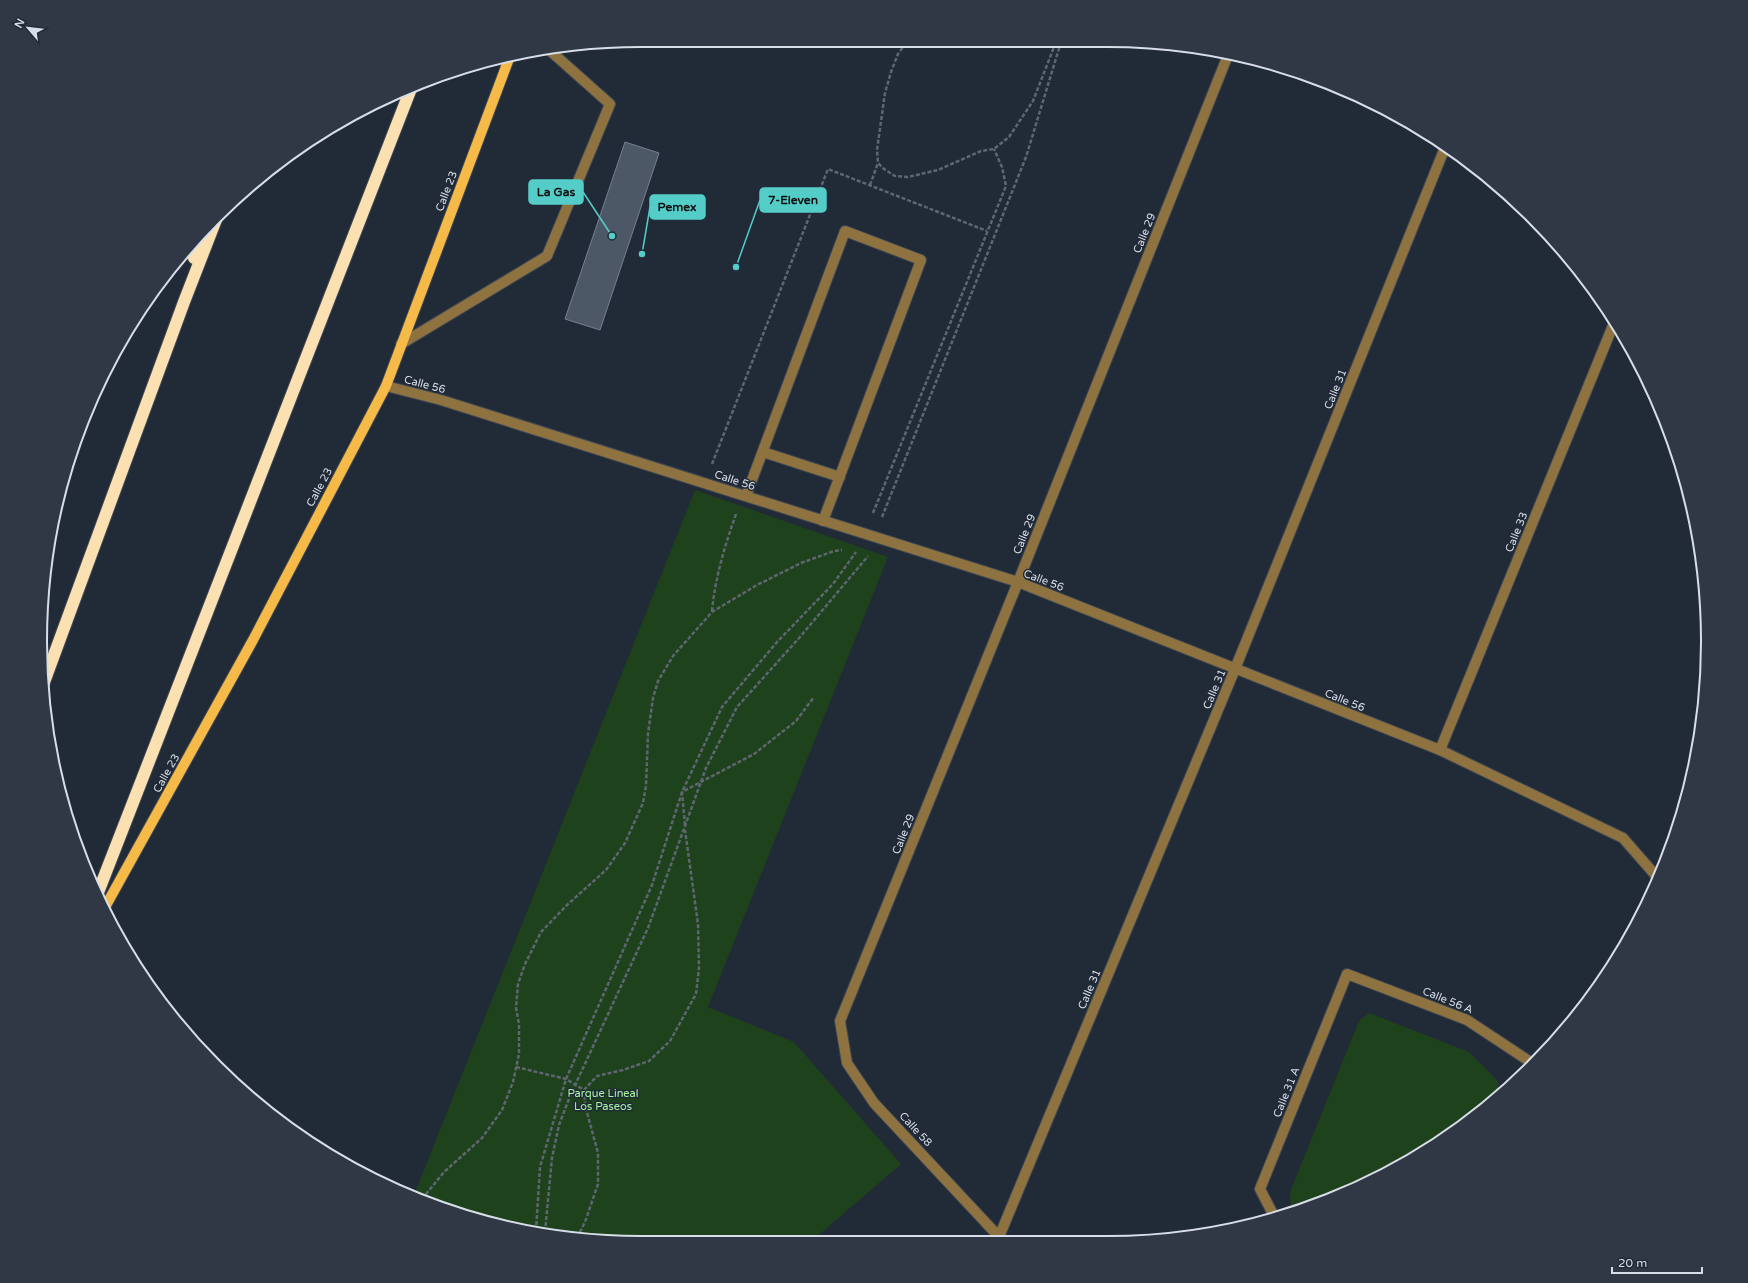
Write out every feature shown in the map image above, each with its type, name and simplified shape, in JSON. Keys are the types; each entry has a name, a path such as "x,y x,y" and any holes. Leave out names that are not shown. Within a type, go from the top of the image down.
{"highway":[{"path":"100,887 409,94"},
{"path":"48,672 211,232"},
{"path":"184,302 197,248"}],"main road":[{"name":"Calle 23","path":"107,903 253,640 386,386 508,62"}],"street":[{"path":"401,344 547,256 610,104 553,54"},
{"name":"Calle 29","path":"840,1020 1018,582 1226,59"},
{"name":"Calle 31","path":"1000,1236 1235,669 1444,152"},
{"path":"746,496 845,232 921,260 823,521"},
{"name":"Calle 33","path":"1440,750 1612,329"},
{"name":"Calle 56","path":"386,386 441,400 1018,582 1440,750 1623,838 1654,874"},
{"path":"763,452 840,477"},
{"name":"Calle 56 A","path":"1347,974 1467,1020 1528,1061"},
{"name":"Calle 31 A","path":"1272,1212 1260,1189 1347,974"},
{"name":"Calle 58","path":"840,1020 847,1063 874,1103 997,1236"}],"path":[{"path":"870,185 878,163 878,150 885,93 898,54 903,47"},
{"path":"878,163 895,176 908,177 938,170 981,151 994,149 1009,137 1033,101 1054,47"},
{"path":"545,1228 552,1158 559,1125 648,928 706,768 737,707 800,637 867,558 1026,157 1059,47"},
{"path":"873,513 1006,186 1002,167 994,149"},
{"path":"712,612 713,594 724,550 737,510"},
{"path":"536,1227 540,1167 566,1079 652,885 682,792 722,707 777,642 833,584 859,548 853,549"},
{"path":"425,1195 444,1172 482,1138 502,1110 508,1097 516,1067 520,1040 516,1008 518,984 525,964 542,932 568,904 606,870 625,843 643,803 648,734 653,698 658,682 673,656 712,612 757,585 801,563 834,551 846,550"},
{"path":"682,792 754,754 796,721 814,697"},
{"path":"580,1233 598,1184 598,1153 585,1105 584,1090 597,1076 623,1070 649,1061 670,1041 696,994 699,968 698,924 685,828 682,792"},
{"path":"516,1067 566,1079 584,1090"}],"green space":[{"name":"Parque Lineal Los Paseos","path":"695,490 888,557 708,1007 794,1042 901,1164 818,1236 642,1236 603,1235 564,1231 526,1225 488,1216 415,1192"},
{"path":"1369,1013 1469,1052 1498,1081 1498,1088 1437,1136 1404,1156 1369,1175 1334,1191 1291,1206 1290,1192 1359,1021"}],"building":[{"path":"625,142 659,153 600,330 565,319"}],"place":[{"name":"La Gas","path":"612,236"},
{"name":"Pemex","path":"642,254"},
{"name":"7-Eleven","path":"736,267"}]}
